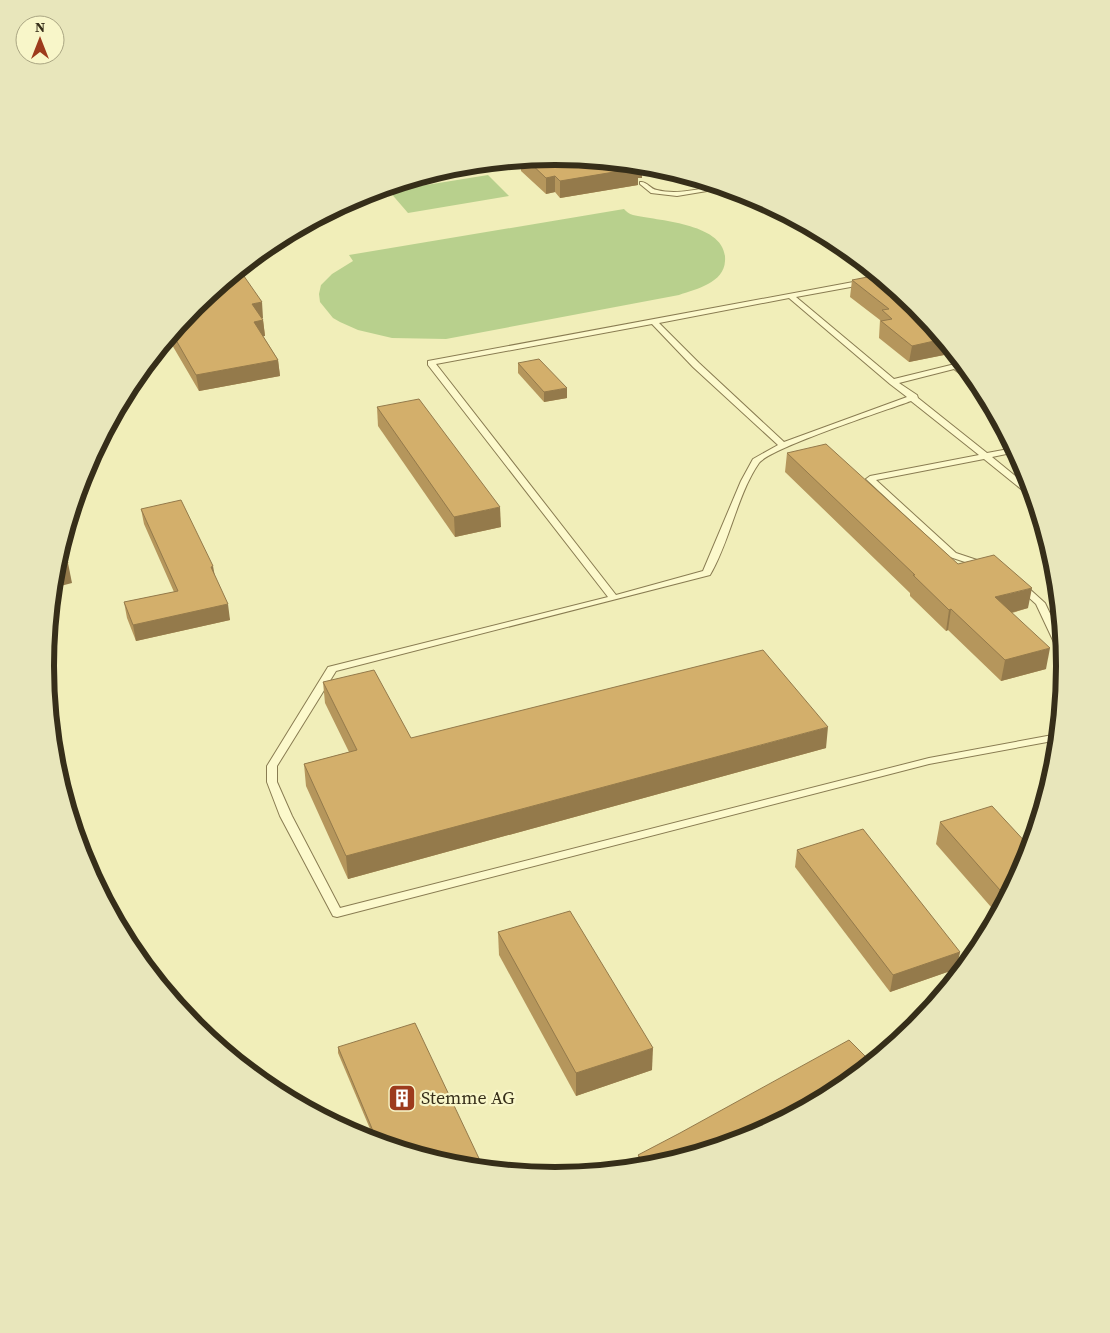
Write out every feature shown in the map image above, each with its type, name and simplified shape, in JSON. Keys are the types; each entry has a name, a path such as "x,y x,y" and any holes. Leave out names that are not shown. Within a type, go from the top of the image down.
{"lane":[{"path":"642,183 653,192 677,194 707,189"},
{"path":"614,598 431,364 873,280"},
{"path":"791,296 893,382 914,397 1023,487"},
{"path":"652,321 696,365 783,445"},
{"path":"893,382 955,366 958,368"},
{"path":"914,397 783,445 757,459 745,481 707,573 332,669 272,766 272,782 286,816 337,913 929,761 1051,738"},
{"path":"996,569 953,555 870,479 1008,452"},
{"path":"1012,578 1040,603 1055,634"}],"green space":[{"path":"488,175 509,196 408,213 391,193 405,188"},
{"path":"624,209 633,215 674,222 704,231 723,248 725,261 720,275 708,284 679,295 446,339 392,338 358,330 333,318 320,302 321,285 332,274 353,261 349,255"}],"building":[{"path":"533,166 588,166 623,170 560,181 555,176 546,178"},
{"path":"243,275 262,302 252,304 263,320 254,322 278,360 196,375 175,339 201,312"},
{"path":"869,277 909,312 936,341 912,346 881,321 892,319 882,310 889,309 852,280"},
{"path":"539,359 567,388 544,392 518,363"},
{"path":"419,399 500,507 454,517 377,407"},
{"path":"826,444 958,564 994,555 1032,588 995,597 1050,648 1005,660 951,609 949,610 787,453"},
{"path":"181,500 213,566 211,567 228,604 133,625 124,602 178,591 141,509"},
{"path":"763,650 828,727 346,856 304,764 357,750 323,682 374,670 411,738"},
{"path":"992,806 1025,841 1002,893 940,822"},
{"path":"863,829 960,952 893,975 797,850"},
{"path":"570,911 653,1048 576,1073 498,932"},
{"name":"Stemme AG","path":"415,1023 480,1162 425,1151 374,1134 338,1047"},
{"path":"849,1040 867,1058 806,1101 747,1130 685,1151 642,1160 638,1155"}],"place":[{"name":"Stemme AG","path":"402,1098"}]}
